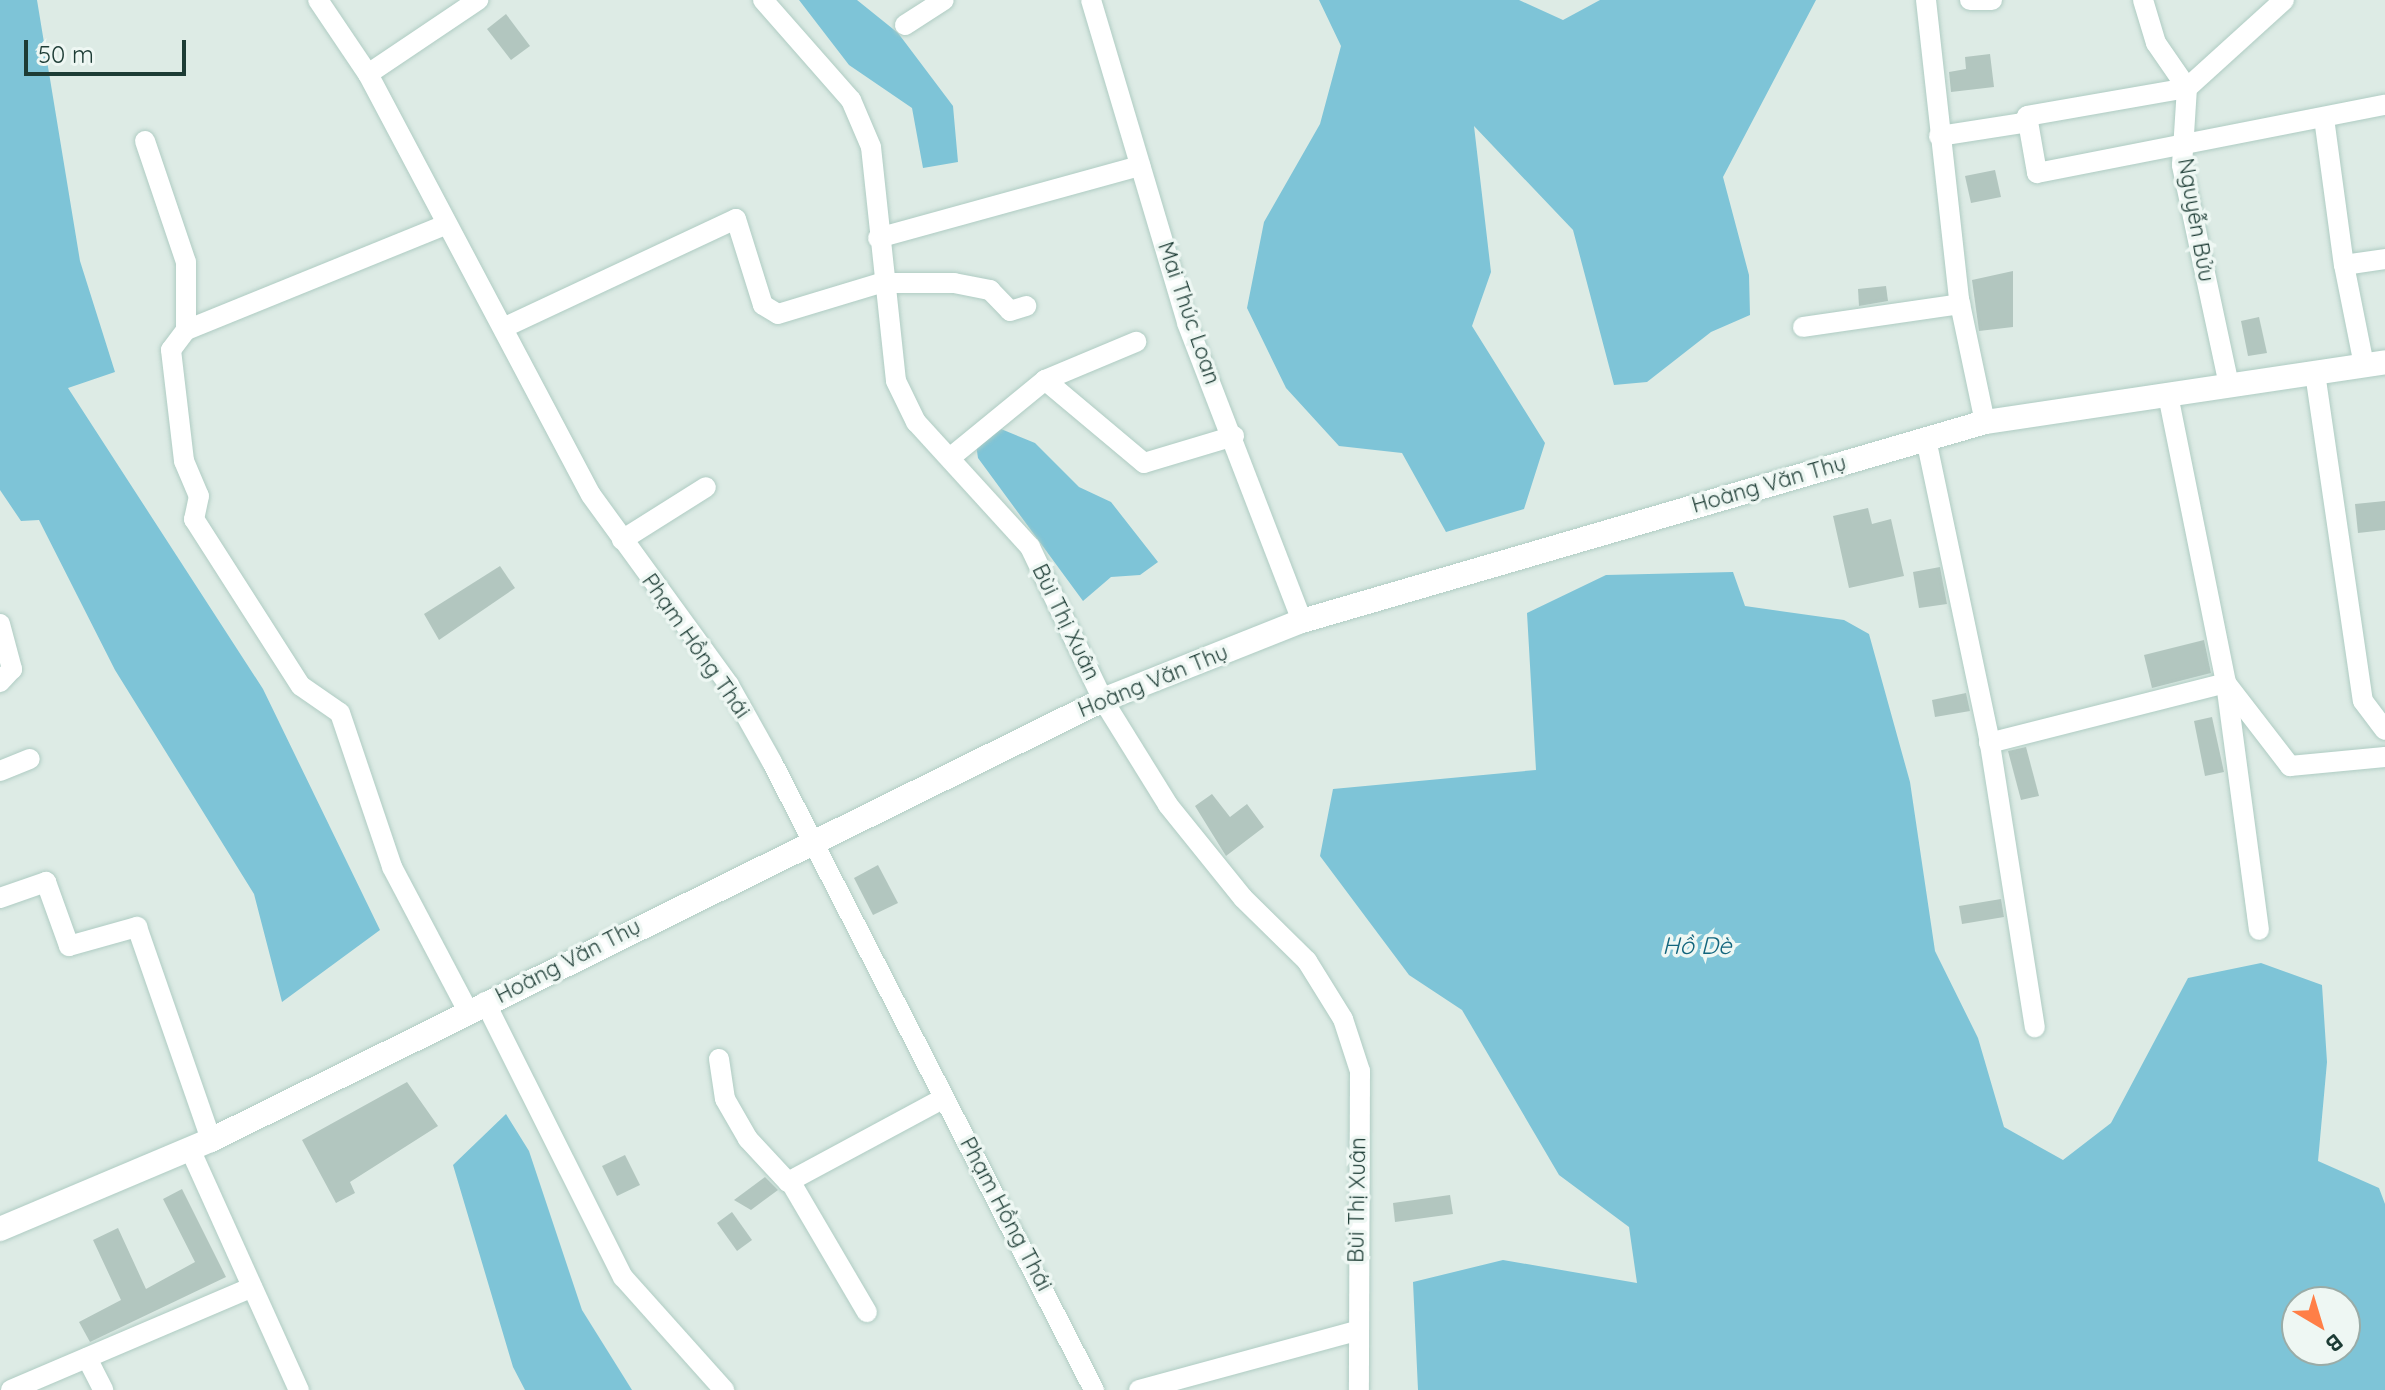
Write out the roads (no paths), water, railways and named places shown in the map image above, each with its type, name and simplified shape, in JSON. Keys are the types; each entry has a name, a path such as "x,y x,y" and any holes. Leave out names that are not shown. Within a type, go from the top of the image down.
{"main road":[{"name":"Hoàng Văn Thụ","path":"0,1229 201,1145 813,838 1103,700 1302,621 1985,422 2375,364"}],"street":[{"name":"Phạm Hồng Thái","path":"318,0 368,74 445,225 591,495 729,685 813,838 1094,1390"},
{"path":"368,74 478,0"},
{"name":"Bùi Thị Xuân","path":"763,0 851,100 871,147 881,283 896,381 916,422 1030,547 1103,700 1168,805 1243,898 1307,961 1343,1019 1360,1071 1356,1331 1359,1390"},
{"path":"905,25 944,0"},
{"name":"Mai Thúc Loan","path":"1091,0 1187,323 1234,436 1302,621"},
{"path":"1926,0 1960,304 1985,422"},
{"path":"1970,0 1992,0"},
{"path":"2143,0 2156,43 2187,88"},
{"path":"1939,136 2187,88 2284,0"},
{"name":"Nguyễn Bửu","path":"2187,88 2183,145 2229,385"},
{"path":"2028,119 2037,173 2385,105"},
{"path":"2324,118 2344,265 2375,364"},
{"path":"145,141 186,262 186,330"},
{"path":"878,238 1140,166"},
{"path":"503,328 736,219 763,305 778,314 881,283 954,283 990,290 1010,311 1026,306"},
{"path":"445,225 186,330 171,350 184,461 199,496 194,519 301,686 340,713 392,867 476,1007 623,1277 724,1390"},
{"path":"2344,265 2385,259"},
{"path":"1803,327 1960,304"},
{"path":"951,457 1045,380 1136,342"},
{"path":"2315,373 2363,701 2385,730"},
{"path":"1045,380 1144,463 1234,436"},
{"path":"2168,395 2226,683 2259,930"},
{"path":"1926,439 1989,743 2035,1027"},
{"path":"622,540 706,487"},
{"path":"0,624 12,669 0,682"},
{"path":"1989,743 2226,683"},
{"path":"2226,683 2290,766 2385,757"},
{"path":"0,771 30,759"},
{"path":"0,898 46,882 69,946 137,927 201,1145 252,1287 299,1390"},
{"path":"719,1059 725,1099 748,1139 790,1181 867,1312"},
{"path":"790,1181 944,1098"},
{"path":"11,1390 252,1287"},
{"path":"1139,1390 1356,1331"},
{"path":"87,1358 103,1390"}],"water":[{"path":"0,0 37,0 80,261 115,372 68,388 263,689 380,930 282,1002 254,894 115,670 39,520 21,521 0,490"},
{"path":"799,0 857,0 898,33 953,106 958,162 923,168 912,108 849,65"},
{"path":"1319,0 1519,0 1563,20 1600,0 1816,0 1723,177 1749,275 1750,315 1711,332 1647,382 1614,385 1573,230 1474,126 1491,272 1472,326 1545,443 1524,509 1446,532 1402,453 1339,446 1286,388 1247,308 1264,222 1320,124 1341,46"},
{"path":"1001,429 1035,443 1079,487 1111,502 1158,562 1140,575 1111,577 1083,601 978,458 976,445"},
{"name":"Hồ Dè","path":"1733,572 1745,606 1844,620 1869,634 1910,782 1935,951 1978,1038 2004,1127 2063,1160 2111,1123 2188,978 2261,963 2322,985 2327,1062 2318,1161 2379,1188 2385,1204 2385,1390 1418,1390 1413,1282 1503,1260 1637,1283 1629,1227 1559,1175 1462,1010 1409,975 1320,856 1333,789 1536,770 1527,613 1606,575"},
{"path":"506,1114 529,1151 582,1310 632,1390 525,1390 513,1367 453,1165"}]}
